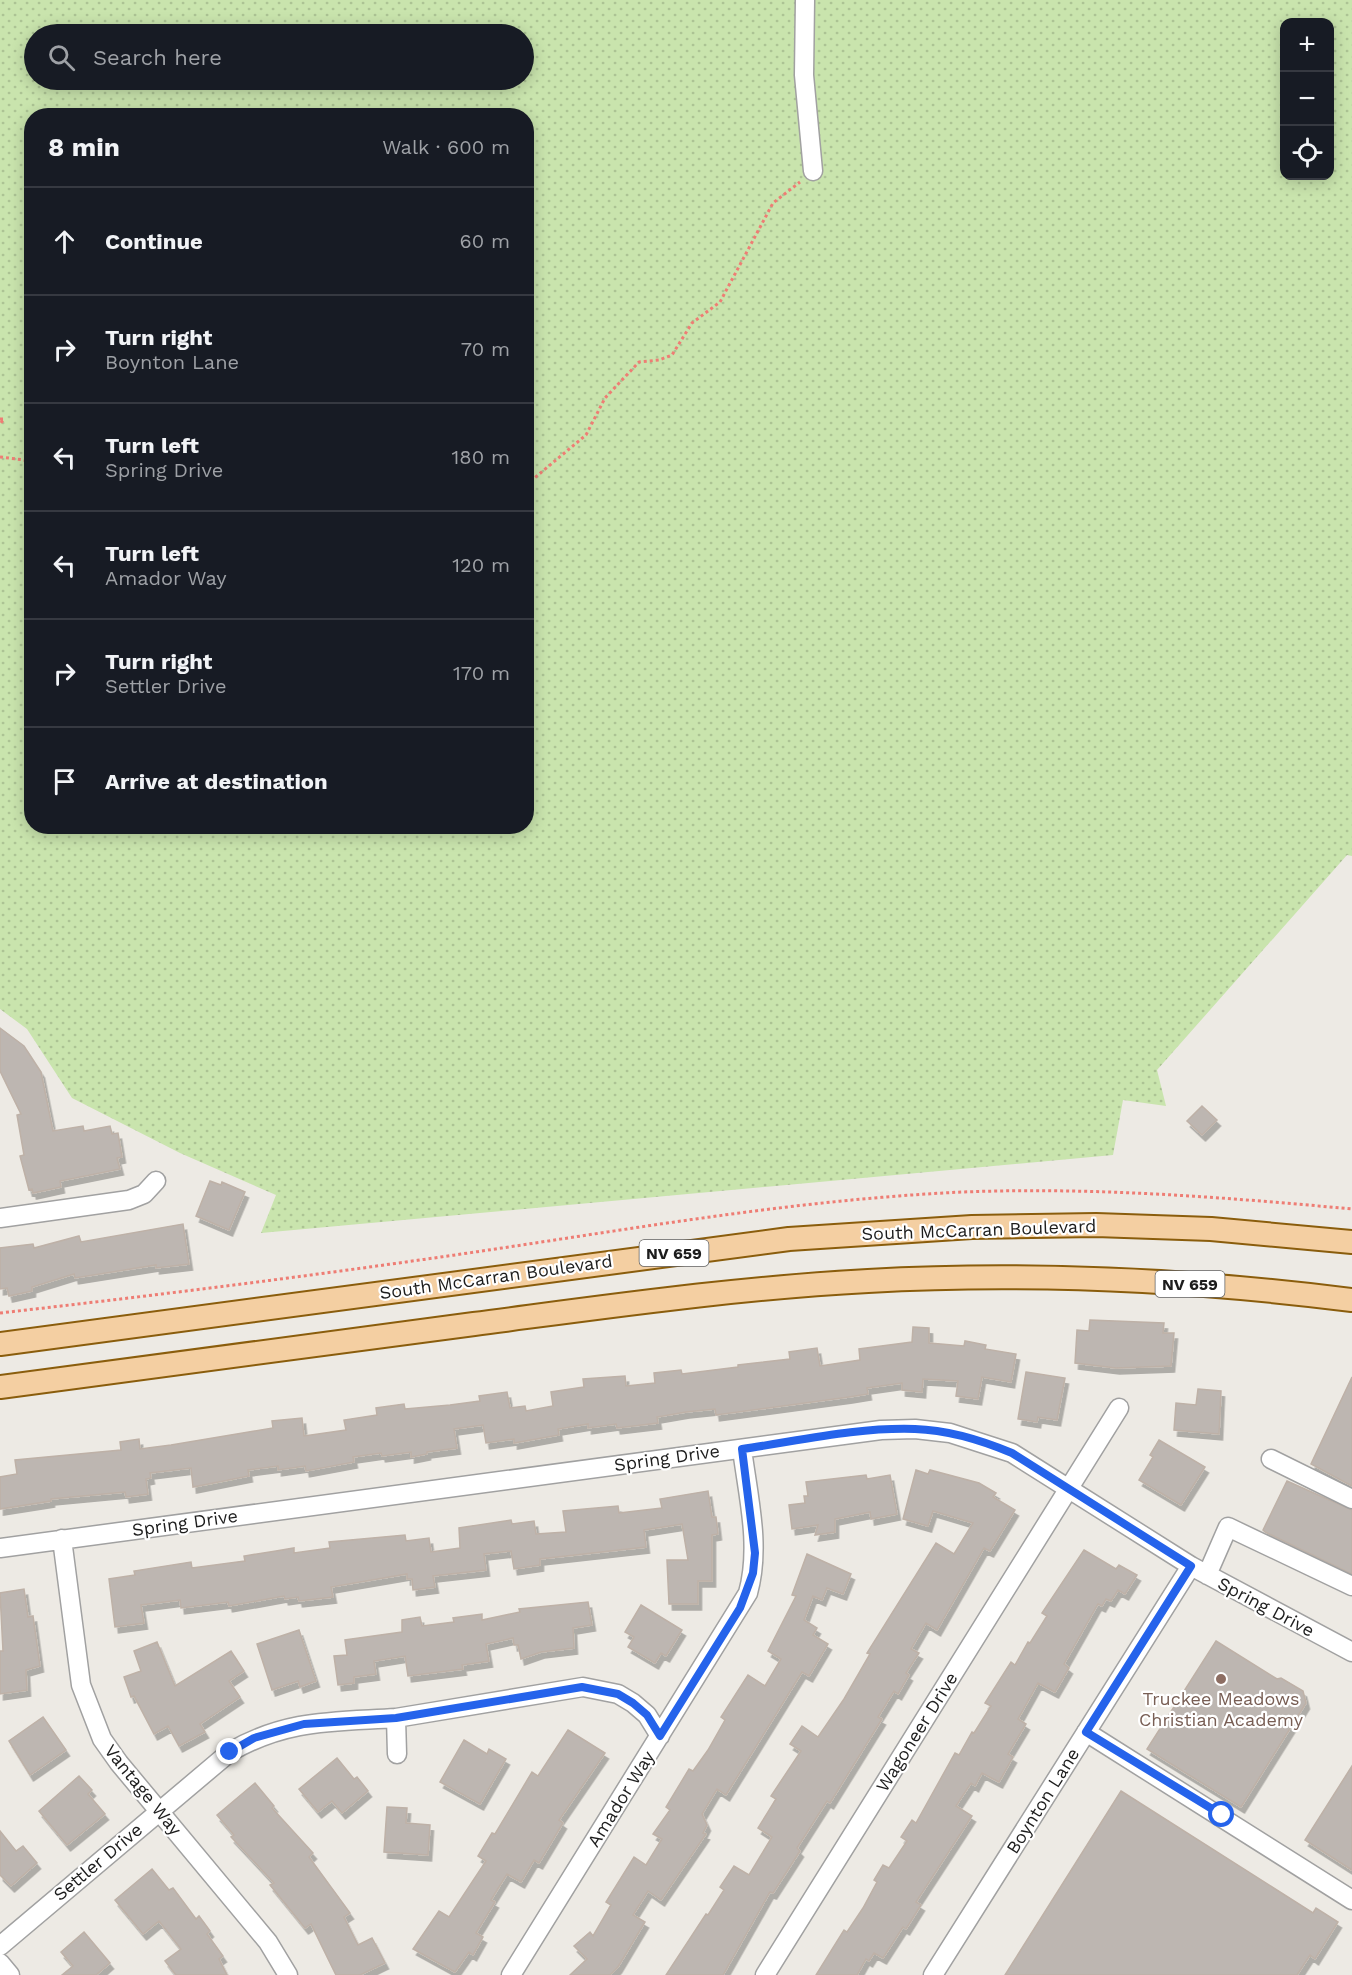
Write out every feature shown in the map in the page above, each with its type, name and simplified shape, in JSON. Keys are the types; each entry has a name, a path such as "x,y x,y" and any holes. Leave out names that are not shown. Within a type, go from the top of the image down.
{"main road":[{"name":"South McCarran Boulevard","path":"0,1344 789,1239 972,1227 1096,1225 1211,1229 1352,1242"},
{"name":"NV 659","path":"0,1387 645,1301 754,1289 870,1281 1028,1277 1173,1282 1352,1300"}],"street":[{"path":"806,0 804,75 813,171"},
{"path":"0,1218 129,1200 144,1194 156,1181"},
{"name":"Wagoneer Drive","path":"765,1975 1119,1408"},
{"name":"Spring Drive","path":"0,1548 881,1430 915,1429 950,1433 981,1441 1012,1453 1040,1468 1069,1489 1199,1570 1352,1652"},
{"name":"Amador Way","path":"510,1975 740,1608 753,1573 755,1553 742,1449"},
{"path":"1270,1459 1352,1499"},
{"name":"Boynton Lane","path":"933,1975 1086,1732 1228,1527 1352,1586"},
{"name":"Vantage Way","path":"62,1539 81,1685 102,1739 119,1763 268,1942 288,1975"},
{"name":"Settler Drive","path":"0,1946 230,1752 254,1738 304,1724 396,1718 582,1687 618,1694 633,1703 647,1715 660,1736"},
{"path":"396,1718 397,1754"},
{"path":"1086,1732 1352,1900"},
{"path":"0,1963 10,1975"}],"path":[{"path":"534,478 586,435 605,398 639,362 659,360 672,355 692,323 720,302 773,203 813,171"},
{"path":"0,419 4,419 0,424"},
{"path":"0,457 24,460"}],"green space":[{"path":"0,0 1352,0 1352,856 1347,855 1157,1070 1166,1106 1123,1100 1113,1155 261,1233 276,1195 180,1153 72,1098 27,1029 0,1009"}],"building":[{"path":"0,1028 24,1046 41,1072 53,1131 83,1126 84,1131 110,1126 112,1134 118,1133 122,1157 117,1158 120,1169 60,1181 61,1187 33,1193 32,1189 29,1190 20,1156 24,1155 17,1115 21,1114 0,1071"},
{"path":"1202,1106 1217,1120 1202,1135 1187,1121"},
{"path":"210,1181 221,1185 222,1182 245,1192 229,1230 196,1216"},
{"path":"183,1224 189,1264 156,1268 156,1265 75,1278 74,1274 32,1287 32,1291 9,1296 7,1288 0,1289 0,1248 33,1244 34,1248 79,1236 81,1242"},
{"path":"1090,1320 1164,1323 1163,1333 1174,1333 1171,1366 1116,1368 1075,1363 1077,1330 1089,1331"},
{"path":"913,1327 929,1328 929,1343 964,1346 965,1341 986,1345 985,1349 1016,1354 1011,1382 982,1377 978,1399 956,1396 958,1381 923,1379 922,1392 902,1390 902,1383 867,1388 868,1394 716,1415 715,1409 686,1412 657,1417 658,1423 617,1428 616,1424 588,1428 588,1424 558,1429 559,1435 514,1443 514,1439 486,1443 483,1425 454,1429 457,1448 427,1452 427,1454 411,1457 411,1452 382,1456 381,1453 353,1457 354,1462 306,1471 305,1466 278,1470 278,1466 248,1470 249,1476 193,1487 191,1468 150,1473 151,1478 146,1479 148,1494 126,1497 125,1492 51,1499 51,1501 0,1509 0,1477 17,1474 15,1460 121,1450 120,1442 139,1439 140,1449 171,1445 273,1428 272,1421 302,1418 304,1436 346,1430 344,1420 377,1415 376,1408 404,1404 405,1409 450,1405 480,1401 479,1396 507,1392 510,1408 525,1406 526,1411 553,1406 551,1392 584,1387 583,1379 625,1376 626,1386 655,1383 654,1373 681,1370 682,1374 738,1367 738,1365 790,1359 789,1352 817,1348 820,1366 860,1360 859,1349 912,1342"},
{"path":"1026,1372 1065,1378 1057,1420 1038,1417 1037,1422 1018,1419"},
{"path":"1352,1377 1352,1486 1311,1464"},
{"path":"1198,1389 1221,1391 1219,1434 1174,1430 1176,1403 1196,1405"},
{"path":"1159,1440 1205,1467 1181,1505 1139,1480 1153,1457 1150,1455"},
{"path":"916,1470 928,1474 930,1470 979,1483 996,1493 993,1497 1015,1510 990,1551 984,1548 937,1630 926,1623 911,1649 919,1653 906,1673 909,1675 898,1694 894,1691 878,1717 882,1719 830,1803 827,1801 797,1848 800,1851 773,1893 770,1892 723,1975 666,1975 724,1890 720,1887 734,1866 749,1875 772,1837 758,1828 776,1799 771,1796 801,1751 790,1744 802,1726 818,1737 844,1699 870,1654 867,1653 936,1543 954,1554 973,1523 933,1511 928,1526 903,1519"},
{"path":"866,1475 867,1479 890,1475 897,1514 871,1519 870,1512 835,1519 835,1532 815,1535 818,1525 792,1529 789,1505 805,1503 804,1496 808,1496 806,1482"},
{"path":"1287,1481 1352,1510 1352,1574 1263,1530"},
{"path":"708,1491 712,1517 716,1517 718,1534 712,1535 712,1581 698,1581 698,1604 669,1604 667,1560 688,1560 682,1524 644,1530 646,1547 540,1559 540,1565 514,1569 511,1551 484,1554 486,1570 433,1576 435,1587 413,1590 412,1579 407,1579 407,1574 331,1587 333,1597 299,1601 298,1597 285,1599 284,1596 229,1606 228,1602 181,1608 180,1600 141,1605 144,1623 115,1627 109,1579 135,1575 134,1571 191,1562 192,1568 245,1561 244,1556 294,1548 294,1553 330,1548 329,1542 405,1535 406,1541 429,1538 431,1552 460,1548 459,1528 511,1520 512,1524 534,1521 536,1534 566,1532 563,1511 618,1506 619,1513 662,1508 660,1499"},
{"path":"1084,1550 1116,1569 1119,1565 1137,1575 1125,1594 1118,1590 1111,1601 1106,1599 1102,1606 1098,1604 1064,1664 1069,1668 1055,1692 1038,1683 1018,1719 1026,1724 1008,1754 1013,1757 999,1782 982,1773 975,1786 971,1783 956,1806 972,1816 916,1902 921,1905 906,1929 903,1927 883,1958 874,1953 869,1961 866,1959 857,1975 816,1975 844,1930 847,1932 863,1908 877,1882 874,1880 883,1865 889,1868 907,1841 901,1837 912,1820 916,1823 955,1753 959,1755 972,1732 974,1733 991,1706 985,1703 1011,1662 1015,1665 1028,1642 1030,1643 1047,1616 1042,1613"},
{"path":"807,1554 851,1574 843,1594 827,1588 822,1600 813,1596 804,1620 817,1628 813,1635 828,1644 809,1676 802,1672 726,1795 717,1789 702,1814 707,1825 703,1833 706,1834 661,1900 648,1891 633,1915 645,1922 618,1967 610,1975 570,1975 587,1959 574,1946 590,1932 593,1936 611,1905 606,1902 634,1857 646,1865 662,1839 653,1834 670,1810 666,1807 689,1769 693,1771 708,1750 725,1720 721,1717 748,1675 765,1686 781,1659 768,1651 796,1596 792,1595"},
{"path":"24,1589 28,1617 33,1616 40,1666 26,1670 27,1690 0,1694 0,1651 3,1651 0,1593"},
{"path":"588,1602 592,1625 573,1628 574,1648 541,1652 521,1659 518,1645 514,1645 513,1638 486,1644 489,1661 462,1665 463,1669 408,1676 405,1656 374,1661 376,1674 354,1677 354,1683 338,1685 334,1656 347,1655 345,1640 402,1632 402,1620 420,1617 422,1626 454,1622 453,1618 482,1614 482,1620 520,1612 519,1609"},
{"path":"641,1605 682,1630 666,1656 661,1653 655,1663 628,1647 634,1637 625,1632"},
{"path":"299,1630 316,1681 300,1687 298,1681 272,1690 257,1644"},
{"path":"1216,1641 1277,1679 1281,1678 1303,1691 1306,1703 1241,1807 1147,1749"},
{"path":"157,1642 175,1686 231,1651 244,1671 229,1681 240,1697 200,1724 205,1732 179,1746 168,1726 154,1734 134,1696 131,1697 124,1677 141,1671 134,1651"},
{"path":"43,1717 66,1750 30,1775 9,1741"},
{"path":"568,1730 605,1753 559,1820 563,1823 539,1863 534,1860 521,1882 507,1874 491,1900 495,1902 476,1933 483,1937 473,1955 469,1952 455,1972 413,1949 439,1911 449,1917 486,1861 478,1856 492,1833 495,1834 532,1772 538,1776"},
{"path":"464,1740 487,1754 489,1749 506,1759 480,1804 440,1782"},
{"path":"337,1758 354,1779 357,1777 368,1791 342,1813 332,1801 318,1812 299,1789"},
{"path":"1352,1766 1352,1870 1305,1840"},
{"path":"79,1776 92,1790 88,1794 105,1814 67,1845 39,1811"},
{"path":"255,1783 274,1806 272,1808 313,1853 309,1857 350,1913 344,1917 358,1945 372,1938 385,1963 360,1975 336,1975 311,1924 305,1928 270,1885 274,1883 231,1837 234,1835 217,1815"},
{"path":"1121,1791 1313,1913 1316,1908 1338,1922 1315,1959 1310,1955 1297,1975 1005,1975"},
{"path":"387,1807 407,1808 406,1823 430,1825 428,1855 384,1852"},
{"path":"0,1831 16,1851 23,1846 37,1863 11,1886 0,1875"},
{"path":"152,1869 169,1890 173,1888 196,1919 199,1916 210,1931 207,1934 223,1956 219,1959 227,1975 176,1975 165,1961 181,1949 159,1921 143,1934 115,1900"},
{"path":"84,1932 110,1963 96,1975 62,1975 73,1966 61,1952"}],"place":[{"name":"Truckee Meadows Christian Academy","path":"1221,1679"}],"route":[{"path":"230,1752 254,1738 279,1729 304,1724 396,1718 582,1687 618,1694 633,1703 647,1715 660,1736 748,1593 755,1553 742,1449 881,1430 915,1429 950,1433 981,1441 1012,1453 1040,1468 1069,1489 1191,1566 1086,1732 1222,1815"}]}
